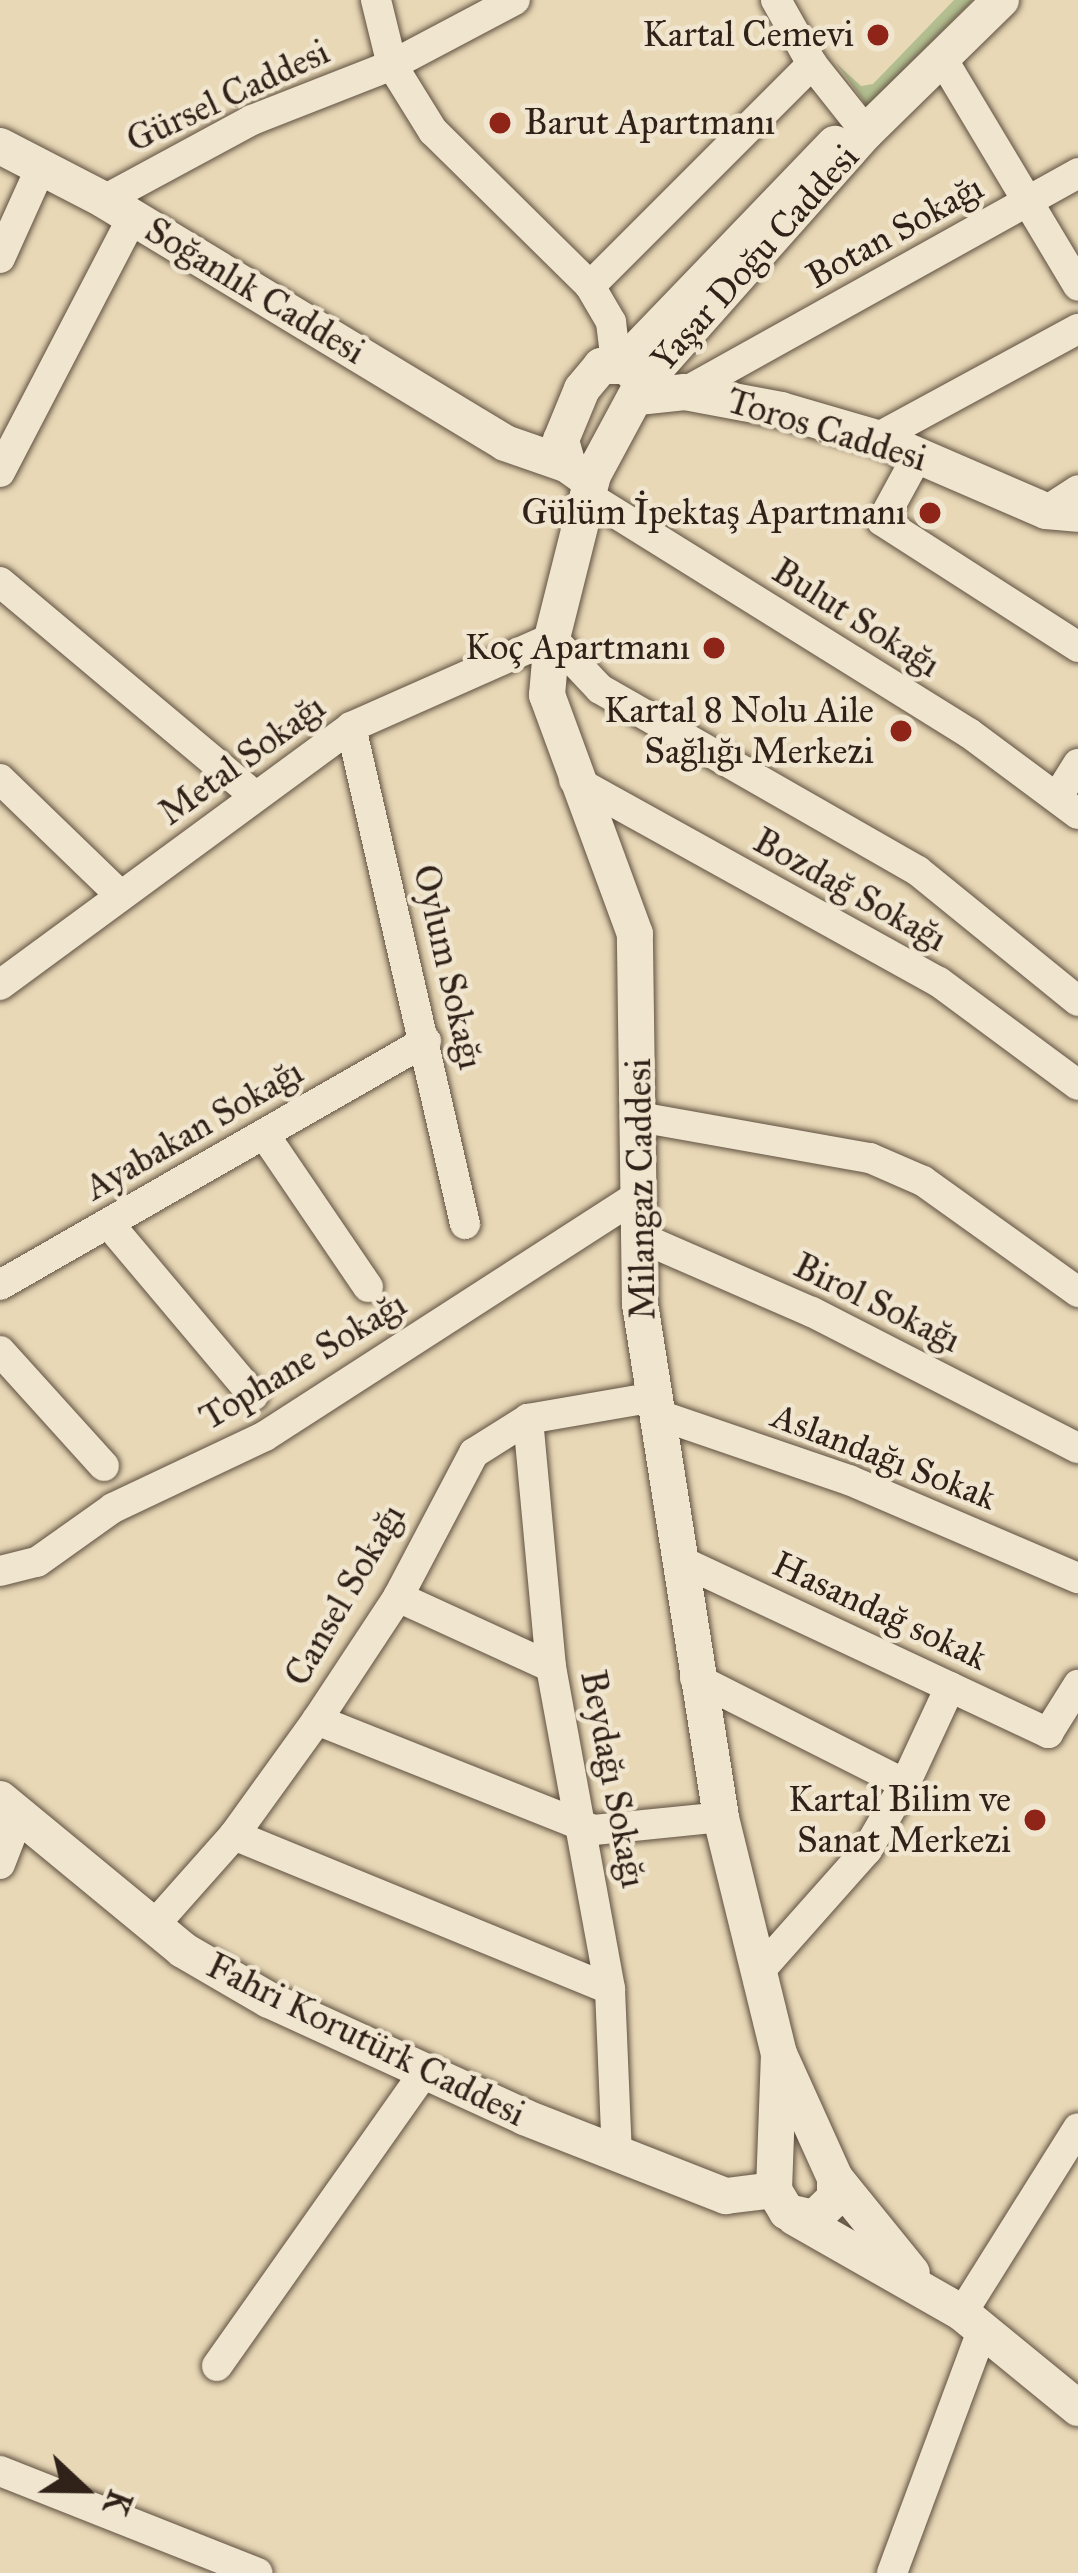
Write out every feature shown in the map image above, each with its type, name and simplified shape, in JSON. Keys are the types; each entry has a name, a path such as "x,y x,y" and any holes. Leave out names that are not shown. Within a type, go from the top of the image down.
{"street":[{"path":"376,0 392,64 433,131 590,286 611,322 630,377 577,469"},
{"name":"Gürsel Caddesi","path":"119,208 252,120 392,64 515,0"},
{"path":"776,0 812,64 866,132"},
{"name":"Yaşar Doğu Caddesi","path":"630,377 866,132 1001,0"},
{"path":"943,60 1078,286"},
{"path":"590,286 812,64"},
{"name":"Soğanlık Caddesi","path":"0,146 119,208 506,443 577,469"},
{"path":"0,258 41,167"},
{"name":"Botan Sokağı","path":"685,392 1078,173"},
{"path":"0,472 119,208"},
{"path":"877,438 1078,328"},
{"path":"577,469 590,377 630,377"},
{"name":"Toros Caddesi","path":"630,377 877,438 1062,512"},
{"path":"918,455 882,521 1078,647"},
{"name":"Milangaz Caddesi","path":"577,469 548,695 574,780 635,934 638,1236 657,1406 695,1678 721,1817 763,1966 779,2054 781,2196 972,2320 1078,2408"},
{"name":"Bulut Sokağı","path":"577,469 648,528 1068,805"},
{"path":"1062,512 1078,490"},
{"path":"0,582 255,796"},
{"path":"552,638 600,689 918,871 1078,1001"},
{"name":"Metal Sokağı","path":"0,985 351,727 552,638"},
{"name":"Oylum Sokağı","path":"351,727 465,1224"},
{"path":"1068,805 1078,764"},
{"path":"0,779 121,896"},
{"name":"Bozdağ Sokağı","path":"574,780 939,982 1078,1085"},
{"name":"Ayabakan Sokağı","path":"0,1285 426,1041"},
{"path":"639,1117 870,1158 923,1181 1078,1292"},
{"path":"264,1134 368,1287"},
{"name":"Tophane Sokağı","path":"0,1571 37,1562 113,1508 265,1436 637,1196"},
{"path":"109,1224 253,1395"},
{"name":"Birol Sokağı","path":"638,1236 812,1312 1078,1448"},
{"path":"0,1352 104,1466"},
{"name":"Cansel Sokağı","path":"156,1923 234,1835 317,1720 398,1598 462,1468 528,1419 657,1406"},
{"name":"Aslandağı Sokak","path":"657,1406 849,1480 1078,1578"},
{"name":"Beydağı Sokağı","path":"528,1419 550,1667 586,1827 610,1989 617,2155"},
{"name":"Hasandağ sokak","path":"680,1560 1048,1733 1078,1685"},
{"path":"398,1598 550,1667"},
{"path":"695,1678 905,1784"},
{"path":"763,1966 868,1850 950,1687"},
{"path":"317,1720 586,1827 721,1817"},
{"path":"0,1864 9,1807"},
{"name":"Fahri Korutürk Caddesi","path":"9,1807 221,1973 423,2074 617,2155 726,2196 781,2196"},
{"path":"234,1835 610,1989"},
{"name":"Milangaz Caddesi","path":"779,2054 831,2172 926,2289"},
{"path":"217,2366 423,2074"},
{"path":"892,2573 972,2320 1078,2128"},
{"path":"794,2159 831,2172 830,2206 814,2218 781,2196 794,2159"},
{"path":"0,2471 258,2573"}],"green space":[{"path":"954,0 973,0 867,106 836,63 861,86 873,84"}],"place":[{"name":"Kartal Cemevi","path":"878,35"},
{"name":"Barut Apartmanı","path":"500,123"},
{"name":"Gülüm İpektaş Apartmanı","path":"930,513"},
{"name":"Koç Apartmanı","path":"714,648"},
{"name":"Kartal 8 Nolu Aile Sağlığı Merkezi","path":"901,731"},
{"name":"Kartal Bilim ve Sanat Merkezi","path":"1035,1820"}]}
